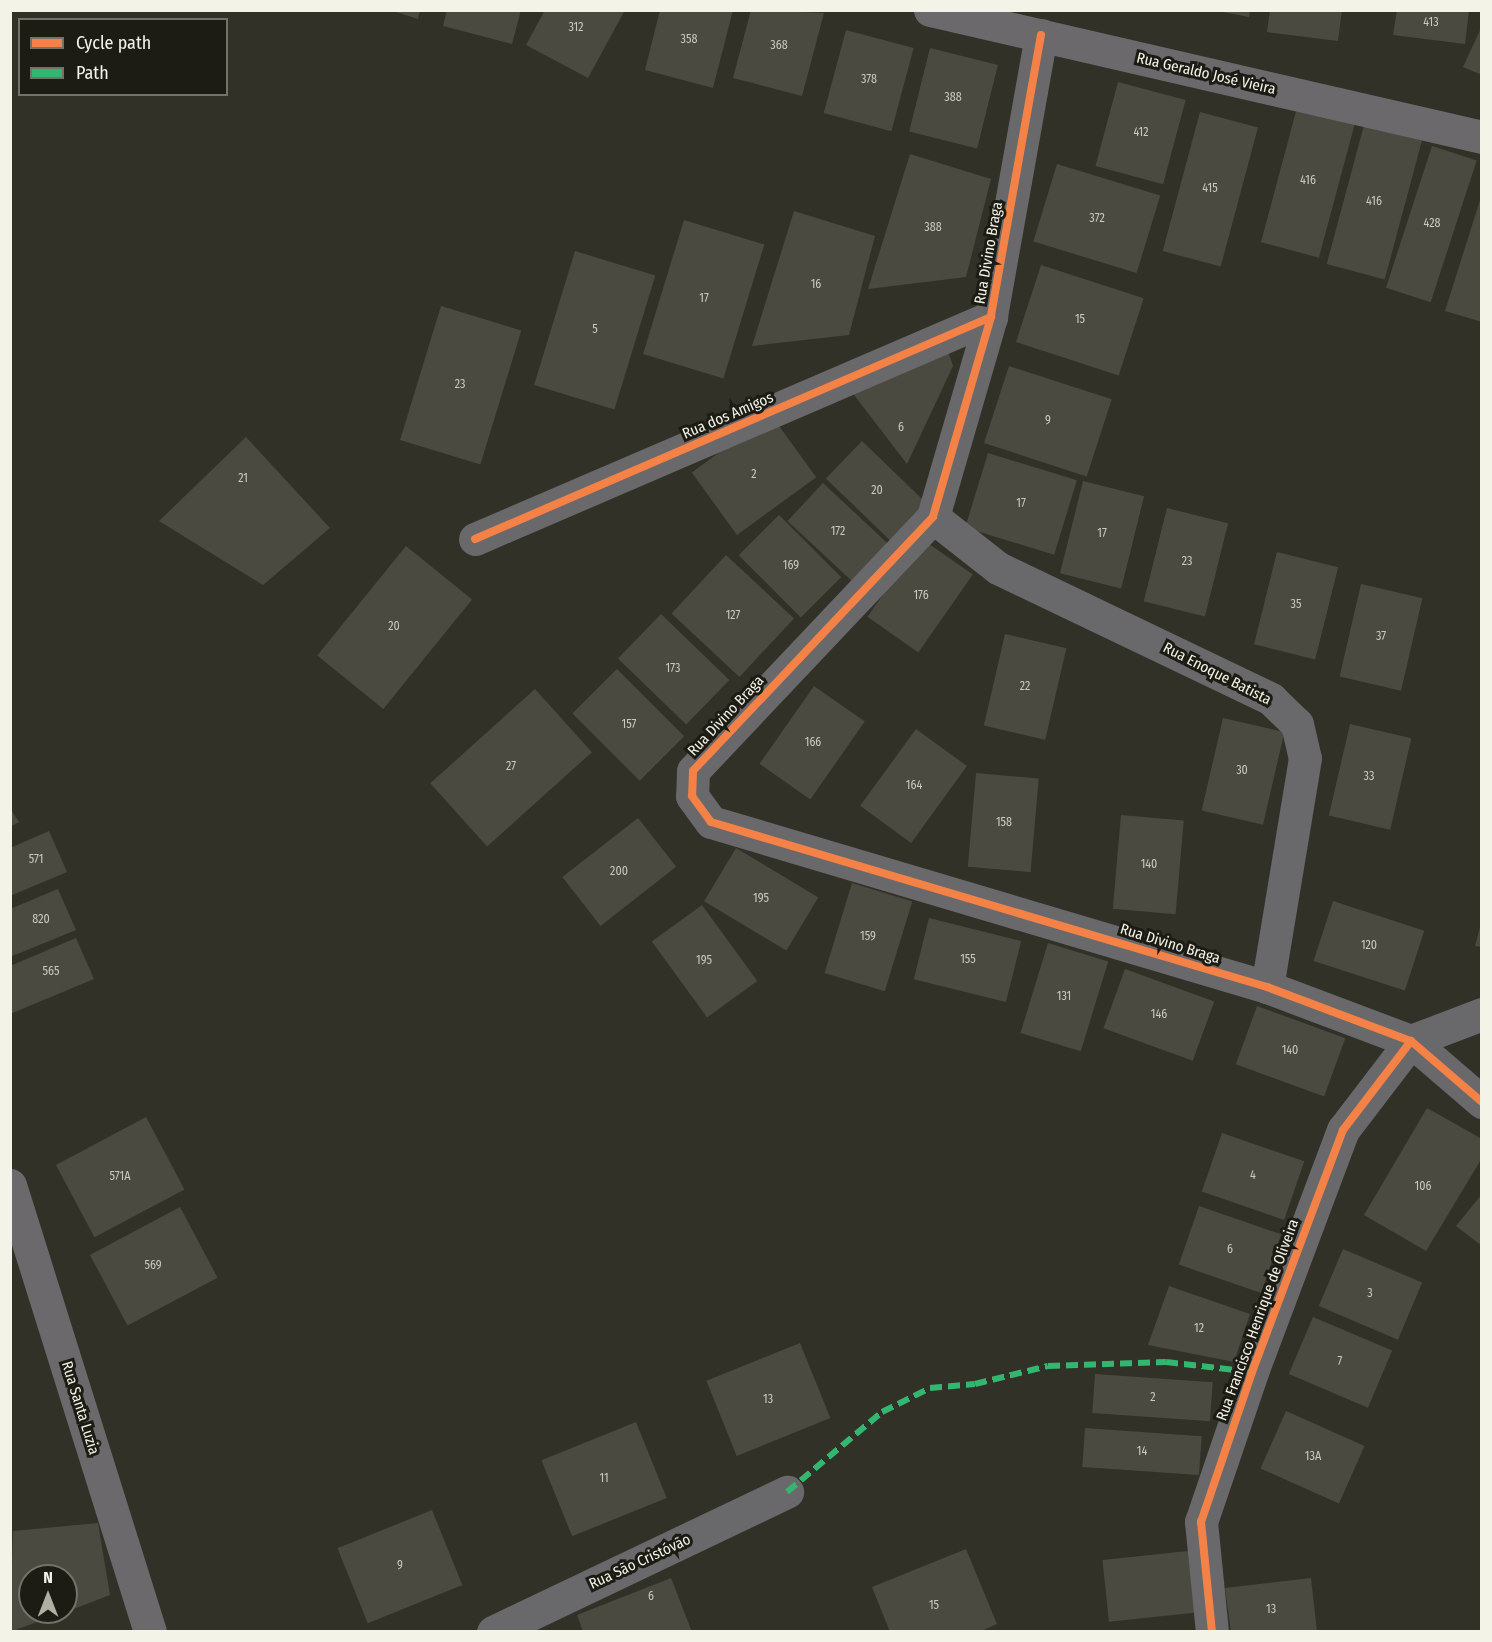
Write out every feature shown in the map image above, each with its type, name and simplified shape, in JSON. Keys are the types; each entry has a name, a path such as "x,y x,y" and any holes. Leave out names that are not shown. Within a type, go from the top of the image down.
{"street":[{"name":"Rua Geraldo José Vieira","path":"930,10 1482,137"},
{"name":"Rua Divino Braga","path":"1041,36 992,317 933,517 693,771 692,796 711,822 1267,987 1411,1041"},
{"name":"Rua dos Amigos","path":"475,539 992,317"},
{"name":"Rua Enoque Batista","path":"933,517 998,567 1271,699 1297,724 1305,758 1267,987"},
{"path":"1482,1014 1411,1041 1482,1102"},
{"name":"Rua Francisco Henrique de Oliveira","path":"1212,1632 1201,1522 1252,1372 1343,1130 1411,1041"},
{"name":"Rua Santa Luzia","path":"10,1185 150,1632"},
{"name":"Rua São Cristóvão","path":"493,1632 788,1492"}],"building":[{"path":"390,10 420,10 418,19"},
{"path":"447,10 521,10 512,44 443,26"},
{"path":"545,10 625,10 588,78 526,45"},
{"path":"660,10 733,10 713,88 645,70"},
{"path":"751,10 824,13 802,96 733,78"},
{"path":"1212,10 1250,10 1249,17"},
{"path":"1270,10 1342,10 1338,41 1267,32"},
{"path":"1397,10 1469,10 1465,44 1393,35"},
{"path":"1482,26 1482,75 1463,67"},
{"path":"846,30 914,48 891,131 824,113"},
{"path":"930,48 998,65 977,148 909,131"},
{"path":"1118,82 1186,100 1163,184 1095,166"},
{"path":"1298,104 1356,120 1319,258 1261,242"},
{"path":"1200,112 1258,128 1221,267 1163,251"},
{"path":"1364,125 1422,141 1385,280 1327,264"},
{"path":"1432,146 1477,161 1431,302 1386,288"},
{"path":"910,154 991,179 966,277 868,289"},
{"path":"1057,164 1160,196 1137,273 1033,241"},
{"path":"1482,197 1482,322 1445,311"},
{"path":"794,211 875,236 849,335 752,346"},
{"path":"684,220 764,245 723,378 643,354"},
{"path":"575,251 655,276 614,409 534,385"},
{"path":"1041,265 1144,298 1119,375 1016,342"},
{"path":"441,306 521,331 480,464 400,440"},
{"path":"946,345 953,366 907,464 851,391"},
{"path":"1009,366 1112,399 1087,476 984,443"},
{"path":"771,415 816,477 737,535 692,473"},
{"path":"246,437 330,528 263,585 159,521"},
{"path":"862,441 927,504 891,541 826,478"},
{"path":"988,453 1077,480 1054,555 965,528"},
{"path":"1083,481 1144,496 1121,588 1060,573"},
{"path":"823,483 888,544 853,582 788,521"},
{"path":"1167,508 1228,523 1205,616 1144,601"},
{"path":"779,515 841,577 801,618 739,555"},
{"path":"922,539 973,575 918,652 868,617"},
{"path":"406,546 472,599 383,709 317,656"},
{"path":"1277,552 1338,567 1315,659 1254,644"},
{"path":"726,555 794,618 739,677 671,614"},
{"path":"1361,584 1422,598 1401,691 1340,677"},
{"path":"661,614 729,680 686,725 618,659"},
{"path":"1005,634 1066,648 1045,740 984,726"},
{"path":"617,669 684,736 640,781 572,714"},
{"path":"814,686 865,722 810,799 760,764"},
{"path":"535,689 592,752 487,847 430,783"},
{"path":"1223,718 1284,732 1263,825 1202,811"},
{"path":"1350,724 1411,738 1390,830 1329,816"},
{"path":"916,729 967,766 911,843 860,806"},
{"path":"976,773 1039,778 1031,872 968,867"},
{"path":"10,808 19,822 10,827"},
{"path":"1121,815 1184,820 1176,914 1113,909"},
{"path":"638,818 676,867 601,926 562,877"},
{"path":"49,831 67,872 10,896 10,848"},
{"path":"736,848 818,897 786,951 704,901"},
{"path":"852,883 912,901 885,991 825,973"},
{"path":"58,889 76,930 10,957 10,909"},
{"path":"1333,901 1424,931 1405,991 1314,961"},
{"path":"702,905 757,981 707,1017 652,941"},
{"path":"929,918 1021,941 1006,1002 914,979"},
{"path":"1482,920 1482,947 1475,946"},
{"path":"76,938 94,979 10,1014 10,966"},
{"path":"1048,943 1108,961 1081,1051 1021,1033"},
{"path":"1125,969 1214,1001 1193,1061 1103,1028"},
{"path":"1257,1006 1345,1038 1324,1096 1236,1064"},
{"path":"1427,1108 1482,1139 1482,1158 1426,1251 1364,1215"},
{"path":"146,1117 184,1189 94,1237 56,1165"},
{"path":"1222,1133 1304,1161 1284,1220 1202,1192"},
{"path":"1482,1194 1482,1246 1456,1226"},
{"path":"1199,1206 1281,1234 1261,1293 1179,1265"},
{"path":"180,1207 218,1278 127,1326 90,1255"},
{"path":"1343,1249 1422,1283 1398,1340 1319,1306"},
{"path":"1169,1286 1250,1314 1234,1362 1148,1345"},
{"path":"1313,1317 1392,1351 1368,1408 1289,1374"},
{"path":"800,1343 830,1418 737,1456 706,1381"},
{"path":"1095,1374 1213,1382 1210,1421 1092,1413"},
{"path":"1286,1411 1365,1446 1339,1504 1260,1469"},
{"path":"636,1422 667,1498 572,1536 541,1460"},
{"path":"1085,1428 1202,1436 1199,1475 1082,1467"},
{"path":"432,1510 462,1585 368,1623 337,1548"},
{"path":"98,1523 110,1595 78,1607 78,1564 18,1564 18,1624 32,1624 10,1632 13,1531"},
{"path":"966,1549 997,1624 979,1632 890,1632 872,1587"},
{"path":"1188,1551 1194,1613 1109,1622 1102,1560"},
{"path":"671,1578 692,1632 583,1632 577,1615"},
{"path":"1311,1578 1317,1632 1231,1632 1225,1588"}],"marked path":[{"path":"787,1492 882,1412 930,1388 975,1384 1048,1366 1166,1362 1252,1372"}],"cycle path":[{"path":"1041,35 991,317 933,517 693,771 692,796 711,822 1267,987 1411,1041 1482,1102"},
{"path":"475,539 991,317"},
{"path":"1212,1632 1201,1522 1252,1372 1343,1130 1411,1041"}]}
